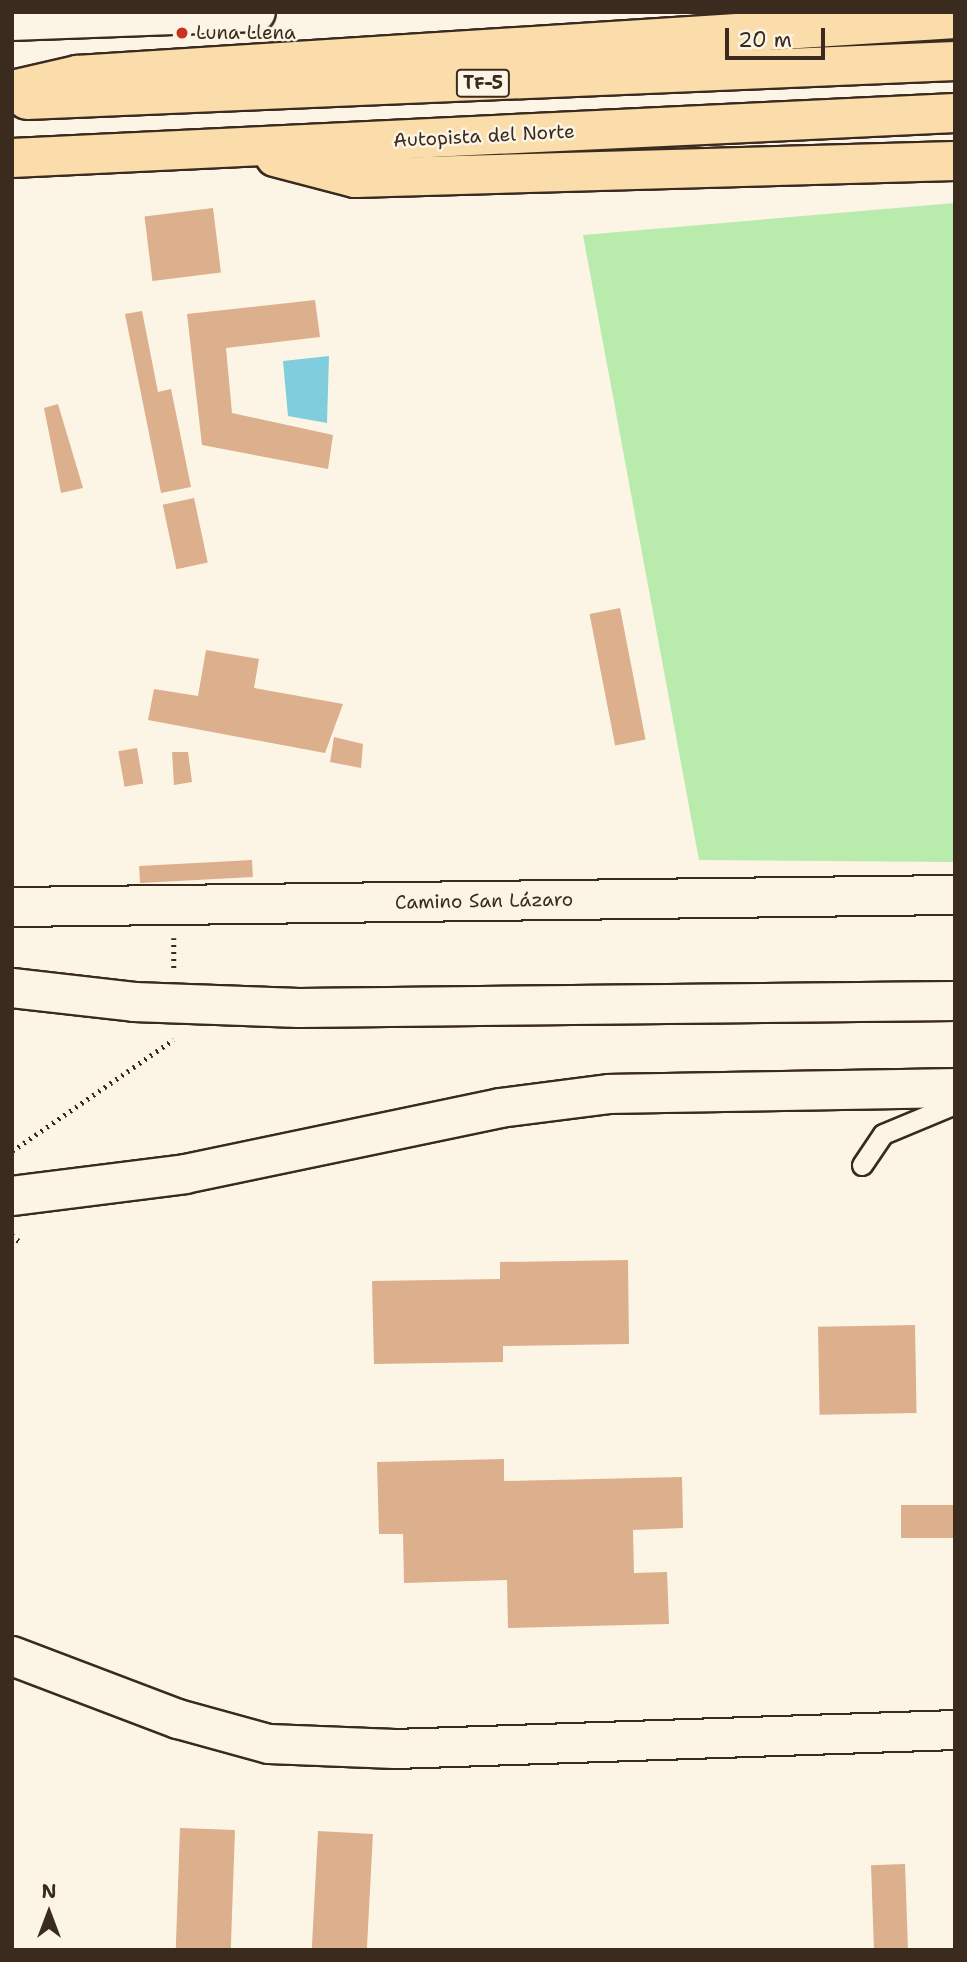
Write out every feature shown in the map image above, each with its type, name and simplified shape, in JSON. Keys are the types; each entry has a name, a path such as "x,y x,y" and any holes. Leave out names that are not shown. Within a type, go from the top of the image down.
{"highway":[{"path":"12,90 77,75 955,19"},
{"name":"TF-5","path":"12,99 91,101 955,61"},
{"name":"Autopista del Norte","path":"12,158 955,113"},
{"path":"239,148 355,178 955,161"}],"main road":[{"path":"12,21 256,12"},
{"name":"Camino San Lázaro","path":"12,907 955,895"},
{"path":"12,988 175,1003 955,1001"},
{"path":"12,1196 185,1174 500,1108 610,1094 955,1088"},
{"path":"12,1656 178,1719 269,1744 395,1749 955,1730"}],"lane":[{"path":"862,1165 883,1134 955,1104"}],"path":[{"path":"12,1150 173,1039 173,905"},
{"path":"12,1235 22,1244"}],"green space":[{"path":"955,203 955,862 699,860 583,235"}],"water":[{"path":"329,356 327,423 288,416 283,361"}],"building":[{"path":"213,208 221,273 152,281 145,216"},
{"path":"315,300 320,337 226,348 232,413 333,435 328,469 202,445 187,314"},
{"path":"142,311 158,392 171,389 191,487 161,493 125,314"},
{"path":"58,404 83,488 61,493 44,408"},
{"path":"194,498 208,563 176,569 163,505"},
{"path":"620,608 646,740 615,745 590,614"},
{"path":"206,650 259,659 254,688 343,704 325,753 148,720 154,689 198,696"},
{"path":"334,737 363,744 361,768 330,762"},
{"path":"137,748 143,783 125,787 118,751"},
{"path":"172,752 188,752 192,782 174,785"},
{"path":"252,860 253,877 140,883 139,866"},
{"path":"628,1260 629,1344 503,1346 503,1362 374,1364 372,1281 500,1279 500,1262"},
{"path":"915,1325 917,1413 820,1415 818,1327"},
{"path":"504,1459 504,1481 682,1477 683,1528 633,1530 634,1573 667,1572 669,1624 508,1628 507,1580 404,1583 403,1534 379,1534 377,1462"},
{"path":"901,1505 955,1505 955,1538 901,1538"},
{"path":"180,1828 235,1830 231,1950 176,1950"},
{"path":"318,1831 373,1834 367,1950 312,1950"},
{"path":"905,1864 908,1949 874,1950 871,1865"}],"place":[{"name":"Luna Llena","path":"182,33"}]}
